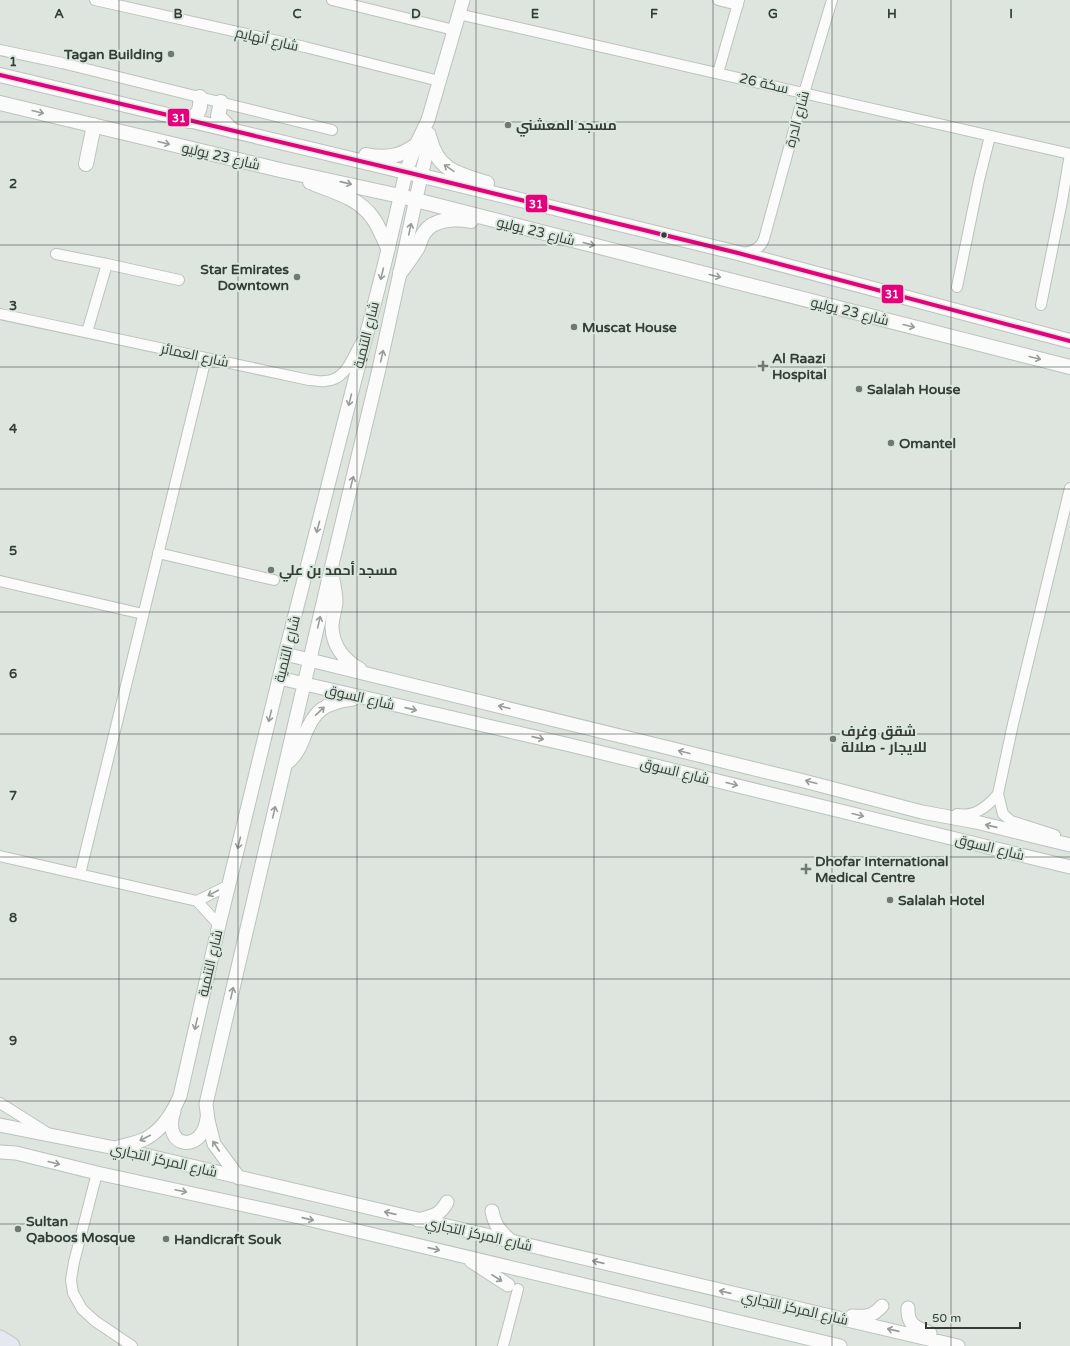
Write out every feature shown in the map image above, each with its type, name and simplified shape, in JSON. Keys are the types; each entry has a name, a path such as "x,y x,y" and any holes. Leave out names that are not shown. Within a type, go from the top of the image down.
{"highway":[{"path":"0,1339 11,1346"}],"main road":[{"name":"شارع 23 يوليو","path":"0,75 738,253 1070,341"},
{"path":"189,121 197,115 200,107 200,97"},
{"name":"شارع 23 يوليو","path":"0,102 280,170 400,196 1067,367"},
{"path":"221,102 218,116 234,131"},
{"path":"86,164 94,125"},
{"path":"430,139 432,149 436,156 447,167 454,172 500,188 509,197"},
{"path":"314,151 336,148 371,156 394,156 404,154 416,145"},
{"path":"280,170 360,204 372,217 388,248"},
{"path":"400,274 414,253 425,232 436,224 450,219 495,225 505,223"}],"street":[{"name":"شارع أنهايم","path":"95,0 305,47 439,81"},
{"path":"332,0 364,4 454,30"},
{"name":"شارع التنمية","path":"115,1148 146,1139 159,1128 176,1105 182,1088 219,925 279,678 367,333 406,172 416,145 428,120 463,0"},
{"path":"718,0 739,3 718,73"},
{"name":"شارع الدرة","path":"764,239 804,92 832,0"},
{"name":"سكة 26","path":"458,14 1070,154"},
{"path":"0,50 62,63 332,130"},
{"name":"شارع التنمية","path":"239,1178 214,1144 206,1104 400,274 430,139 428,120"},
{"path":"957,287 979,180 990,136"},
{"path":"1041,305 1070,154"},
{"path":"738,253 756,249 764,239"},
{"path":"764,239 767,254 781,264"},
{"path":"56,254 179,280"},
{"path":"87,332 107,264"},
{"name":"شارع العمائر","path":"0,314 309,380 325,381 338,378 345,373 367,333"},
{"path":"80,874 206,358"},
{"path":"1070,488 1011,732 998,794 1004,814 1011,821 1070,839"},
{"path":"158,553 274,580"},
{"path":"331,569 336,603 332,627 336,645 340,654 346,660 370,675"},
{"path":"0,581 143,614"},
{"name":"شارع السوق","path":"285,654 796,779 922,812 976,822 1070,845"},
{"name":"شارع السوق","path":"279,678 360,698 570,745 1070,867"},
{"path":"285,766 296,754 310,723 321,709 328,704 337,701 360,698"},
{"path":"922,812 946,812 964,815 973,814 991,802 998,794"},
{"path":"0,856 197,901 219,925"},
{"path":"197,901 229,885"},
{"path":"0,1103 50,1135"},
{"path":"176,1105 172,1118 172,1132 176,1138 185,1143 192,1142 201,1136 206,1126 207,1115"},
{"name":"شارع المركز التجاري","path":"0,1126 115,1148 958,1346"},
{"name":"شارع المركز التجاري","path":"0,1152 16,1154 299,1217 840,1346"},
{"path":"97,1173 74,1262 71,1280 73,1293 82,1309 95,1322 132,1346"},
{"path":"418,1220 438,1214 444,1209 447,1202"},
{"path":"492,1211 494,1222 512,1242"},
{"path":"462,1256 513,1287 503,1346"},
{"path":"827,1316 869,1316 876,1313 882,1306"},
{"path":"908,1308 907,1317 911,1323 918,1328 958,1346"}],"transit line":[{"name":"31","path":"0,75 738,253 1070,341"}],"place":[{"name":"Tagan Building","path":"171,54"},
{"name":"مسجد المعشني","path":"508,125"},
{"name":"Star Emirates Downtown","path":"297,277"},
{"name":"Muscat House","path":"574,327"},
{"name":"Al Raazi Hospital","path":"763,366"},
{"name":"Salalah House","path":"859,389"},
{"name":"Omantel","path":"891,443"},
{"name":"مسجد أحمد بن علي","path":"271,570"},
{"name":"شقق وغرف للايجار - صلالة","path":"833,739"},
{"name":"Dhofar International Medical Centre","path":"806,869"},
{"name":"Salalah Hotel","path":"890,900"},
{"name":"Sultan Qaboos Mosque","path":"18,1229"},
{"name":"Handicraft Souk","path":"166,1239"}]}
